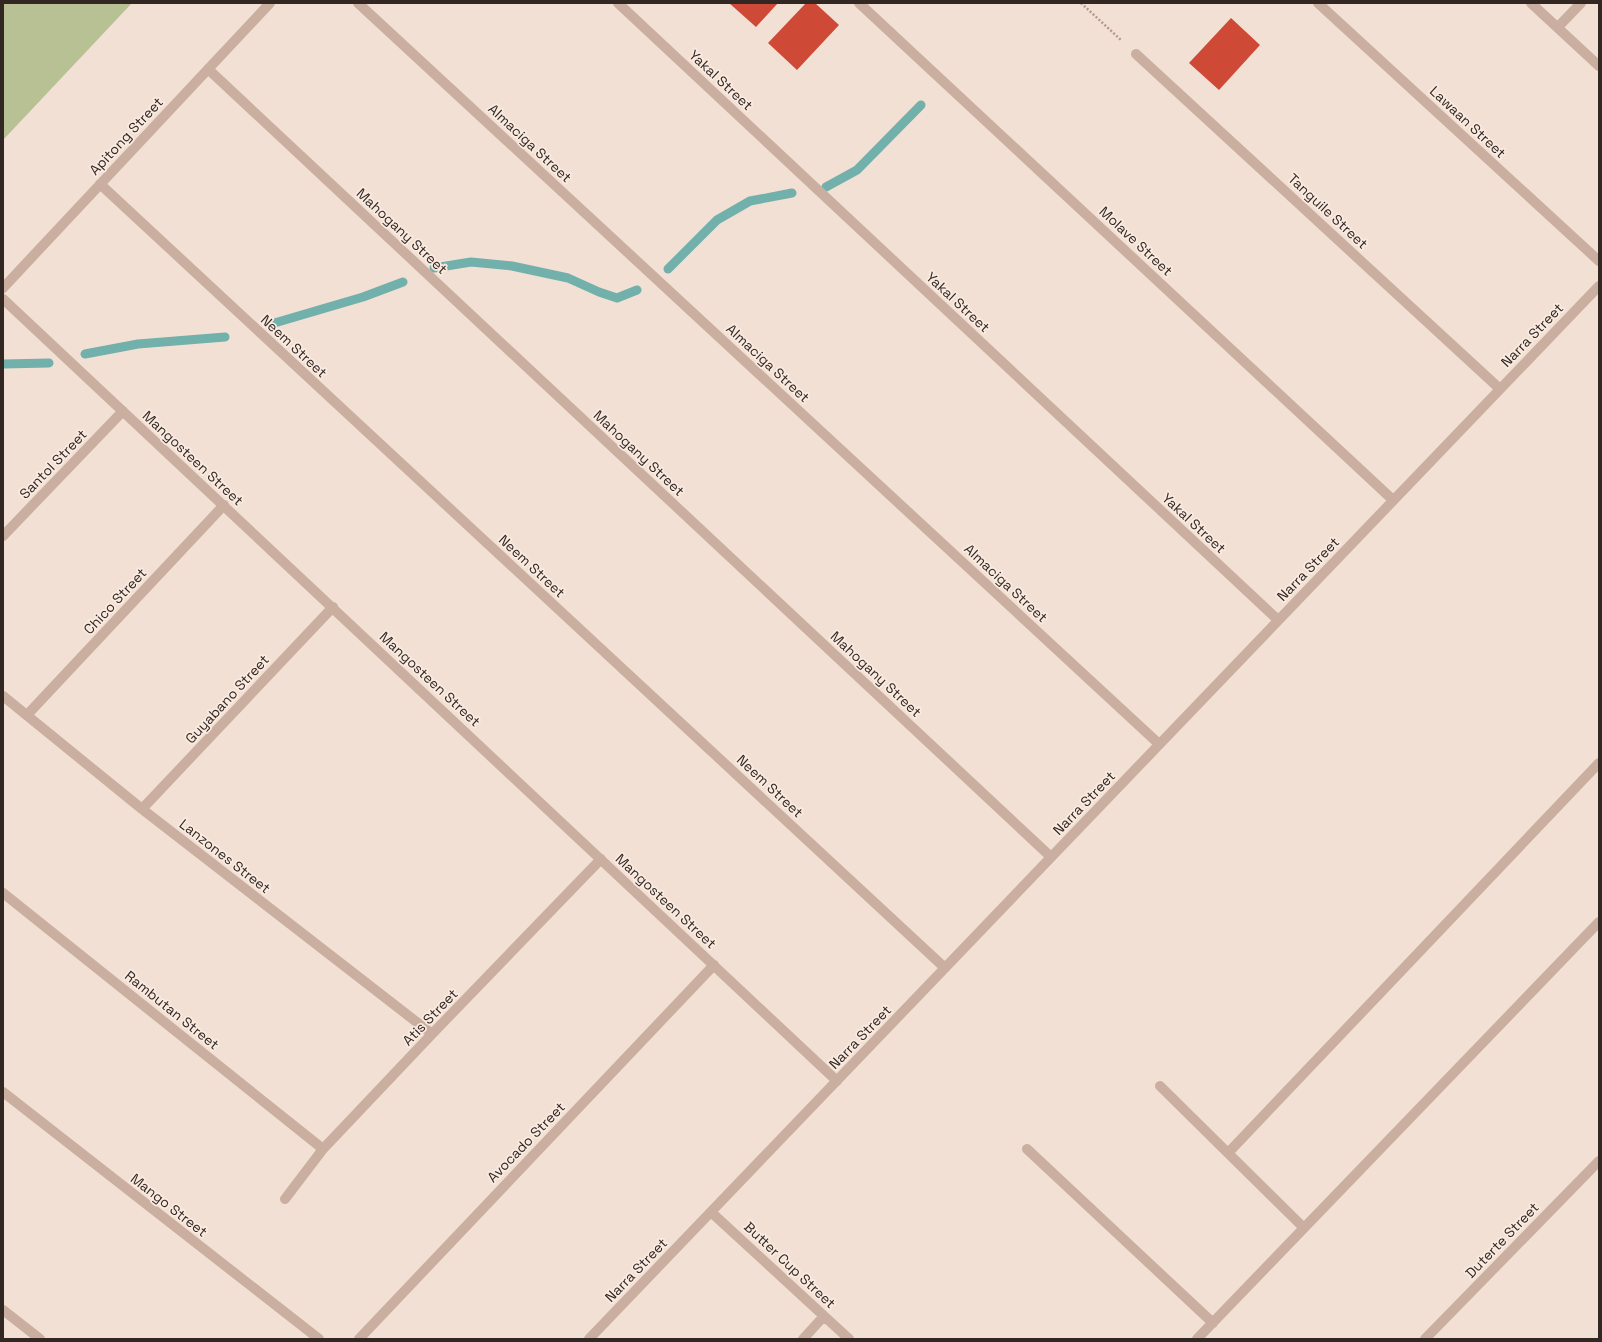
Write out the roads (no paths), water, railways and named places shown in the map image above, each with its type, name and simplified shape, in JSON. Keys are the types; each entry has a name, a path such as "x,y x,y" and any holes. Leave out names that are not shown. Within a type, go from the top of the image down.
{"street":[{"name":"Apitong Street","path":"3,288 270,3"},
{"name":"Almaciga Street","path":"358,3 1159,744"},
{"name":"Yakal Street","path":"618,3 1278,620"},
{"name":"Molave Street","path":"859,3 1394,500"},
{"name":"Lawaan Street","path":"1318,3 1599,261"},
{"path":"1531,3 1599,66"},
{"path":"1558,28 1581,3"},
{"name":"Tanguile Street","path":"1136,54 1500,389"},
{"name":"Mahogany Street","path":"208,69 1051,857"},
{"name":"Neem Street","path":"100,184 945,968"},
{"name":"Narra Street","path":"589,1339 1599,286"},
{"name":"Mangosteen Street","path":"3,298 837,1081"},
{"name":"Santol Street","path":"3,536 123,411"},
{"name":"Chico Street","path":"27,715 224,505"},
{"name":"Guyabano Street","path":"142,809 333,607"},
{"name":"Lanzones Street","path":"3,696 142,809 432,1034"},
{"path":"1228,1152 1599,763"},
{"name":"Atis Street","path":"285,1199 323,1149 601,859"},
{"name":"Rambutan Street","path":"3,893 323,1149"},
{"path":"1197,1339 1599,922"},
{"name":"Avocado Street","path":"359,1339 714,965"},
{"path":"1160,1086 1304,1228"},
{"name":"Mango Street","path":"3,1092 318,1339"},
{"path":"1027,1149 1213,1323"},
{"name":"Duterte Street","path":"1425,1339 1599,1161"},
{"name":"Butter Cup Street","path":"711,1212 850,1339"},
{"path":"3,1310 40,1339"},
{"path":"803,1339 824,1316"}],"waterway":[{"path":"826,187 857,170 921,105"},
{"path":"668,269 717,220 750,201 792,193"},
{"path":"434,268 471,262 512,266 568,278 599,292 617,298 637,290"},
{"path":"271,324 363,297 403,282"},
{"path":"85,354 138,344 225,337"},
{"path":"3,364 49,363"}]}
